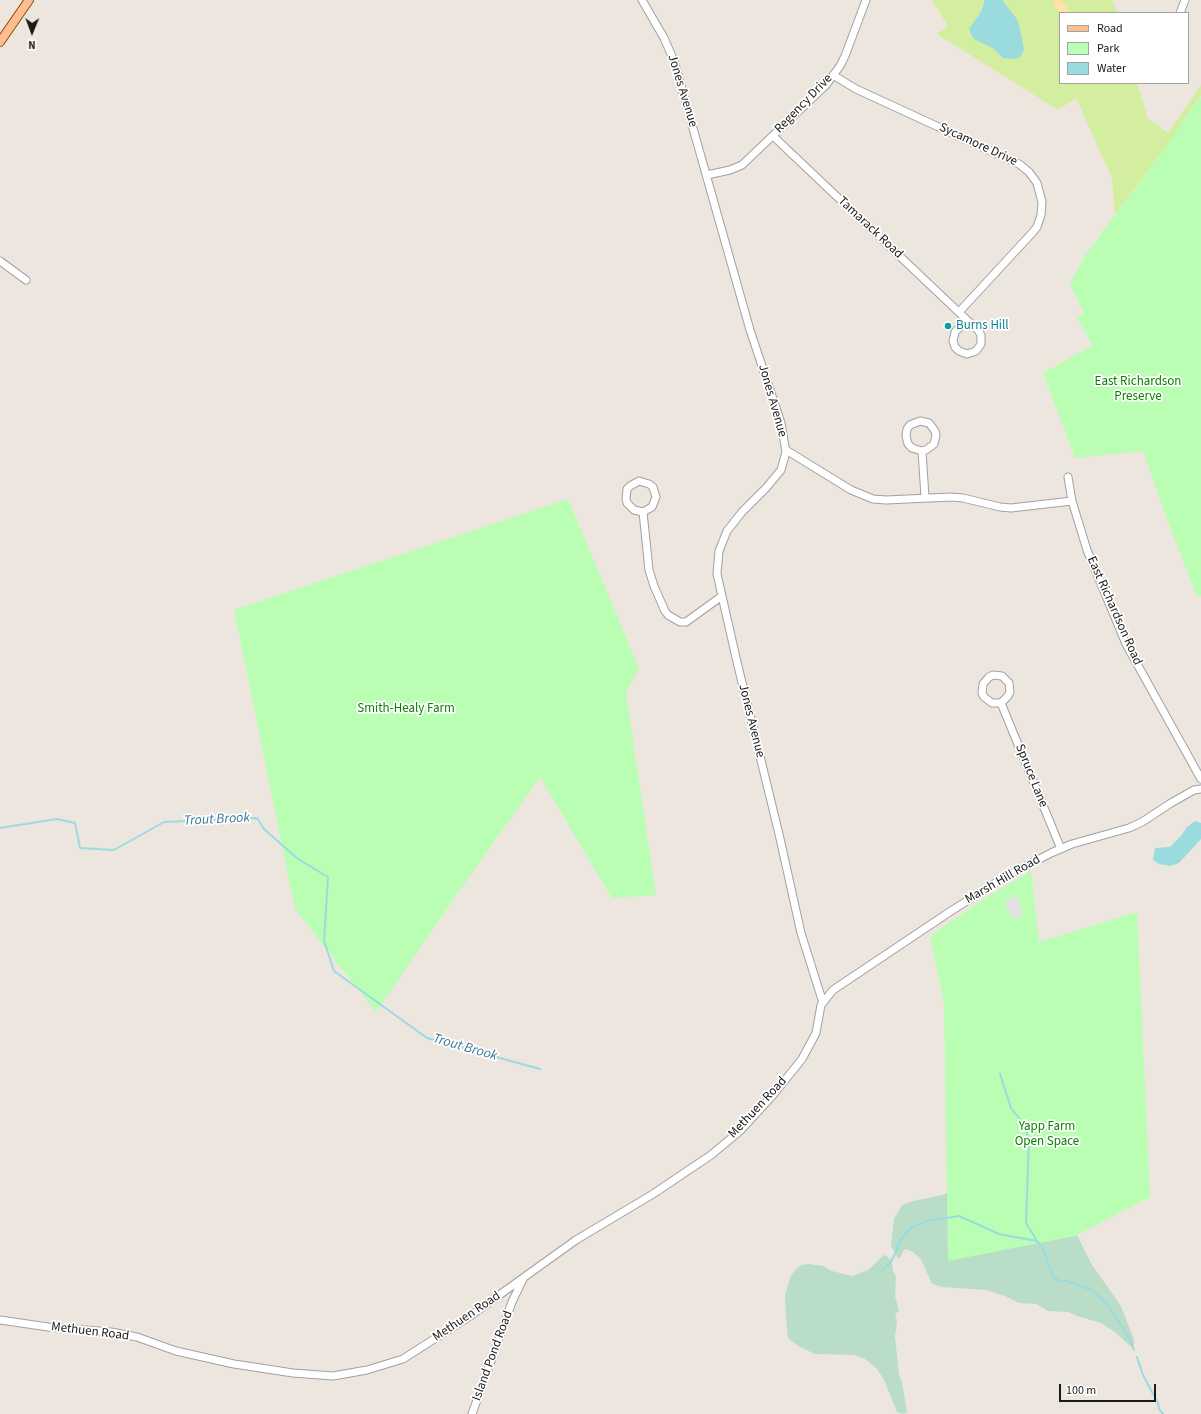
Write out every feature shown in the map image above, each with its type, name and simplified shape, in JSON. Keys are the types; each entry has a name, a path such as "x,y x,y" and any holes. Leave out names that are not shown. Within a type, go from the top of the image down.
{"main road":[{"path":"0,42 29,0"}],"street":[{"name":"Jones Avenue","path":"642,0 672,56 750,330 781,423 786,450 781,470 766,488 742,512 727,531 719,551 717,574 801,933 823,1003"},
{"name":"Regency Drive","path":"707,175 730,170 742,165 818,93 833,75 845,56 866,0"},
{"path":"1180,12 1185,0"},
{"name":"Sycamore Drive","path":"833,75 861,91 1019,164 1029,172 1037,183 1042,202 1041,215 1037,227 959,312"},
{"name":"Tamarack Road","path":"773,136 980,332 982,338 981,344 973,353 967,354 959,351 955,347 953,341 955,332 967,320"},
{"path":"0,261 26,280"},
{"path":"920,421 929,423 935,430 936,435 936,440 931,448 922,451 912,448 906,440 907,429 915,422 920,421"},
{"path":"786,450 851,490 866,497 879,500 963,498 1000,507 1011,508 1072,501"},
{"path":"922,451 926,498"},
{"name":"East Richardson Road","path":"1068,477 1072,501 1087,550 1126,644 1201,779"},
{"path":"639,481 649,484 655,492 656,497 652,506 643,512 634,510 627,504 626,499 627,489 639,481"},
{"path":"643,512 649,570 654,586 668,615 680,622 686,622 722,596"},
{"path":"998,675 1002,676 1009,683 1010,692 1001,703 992,703 984,697 982,693 983,684 989,677 998,675"},
{"name":"Spruce Lane","path":"1001,703 1061,849"},
{"name":"Marsh Hill Road","path":"823,1003 833,990 951,911 1005,877 1050,853 1129,828 1142,822 1194,790 1201,789"},
{"name":"Methuen Road","path":"0,1320 48,1327 111,1332 137,1338 176,1351 234,1364 292,1373 333,1376 367,1370 403,1359 470,1316 576,1240 653,1194 705,1159 741,1130 773,1095 802,1059 816,1033 821,1005 823,1003"},
{"name":"Island Pond Road","path":"472,1414 512,1302 524,1277"}],"green space":[{"path":"932,0 1113,0 1117,12 1059,12 1059,84 1137,84 1148,119 1168,133 1201,85 1201,95 1170,141 1115,214 1112,178 1076,98 1058,110 937,34 948,26"},
{"name":"East Richardson Preserve","path":"1201,96 1201,596 1197,597 1143,451 1075,458 1043,373 1093,345 1077,318 1084,313 1070,284 1086,254 1170,141"},
{"name":"Smith-Healy Farm","path":"568,499 639,668 626,693 656,895 612,898 540,777 376,1012 295,909 234,610"},
{"name":"Yapp Farm Open Space","path":"1031,871 1039,942 1137,912 1150,1197 1075,1236 948,1261 944,1002 930,936 981,901"},
{"path":"956,1190 1071,1223 1092,1265 1121,1306 1134,1340 1134,1346 1131,1347 1115,1332 1101,1323 1068,1312 1048,1311 1036,1304 1019,1303 1005,1296 987,1290 942,1287 932,1284 921,1259 913,1252 906,1249 903,1251 900,1258 898,1258 891,1246 894,1219 902,1205"},
{"path":"884,1255 887,1256 892,1262 893,1271 896,1277 895,1296 899,1311 895,1314 897,1322 895,1336 899,1375 902,1383 907,1412 903,1414 897,1412 884,1380 877,1369 865,1359 855,1355 815,1354 798,1346 788,1338 785,1294 791,1276 796,1269 801,1265 809,1264 823,1266 832,1271 852,1276 868,1270"}],"sand":[{"path":"1054,0 1061,0 1070,12 1059,12 1053,4"}],"shaded area":[{"path":"1017,896 1023,915 1011,919 1005,900"}],"water":[{"path":"984,0 1002,0 1016,18 1019,24 1024,50 1020,57 1015,59 1003,58 993,48 975,40 971,34 969,29 981,12"},
{"path":"1195,821 1201,823 1201,839 1179,863 1170,866 1159,864 1153,860 1155,848 1170,847 1181,836 1187,827"}],"waterway":[{"name":"Trout Brook","path":"0,828 57,819 75,823 80,848 114,850 164,822 257,818 264,829 298,859 328,877 324,941 334,971 427,1038 540,1069"},
{"path":"1000,1074 1011,1108 1023,1123 1029,1140 1026,1223 1043,1248 1053,1277 1060,1281 1067,1281 1091,1290 1108,1305 1130,1340 1134,1350"},
{"path":"882,1271 890,1263 901,1239 911,1228 928,1221 959,1216 999,1234 1037,1241"},
{"path":"1137,1357 1143,1375 1158,1403 1159,1409 1163,1414"}],"place":[{"name":"Burns Hill","path":"948,326"}]}
